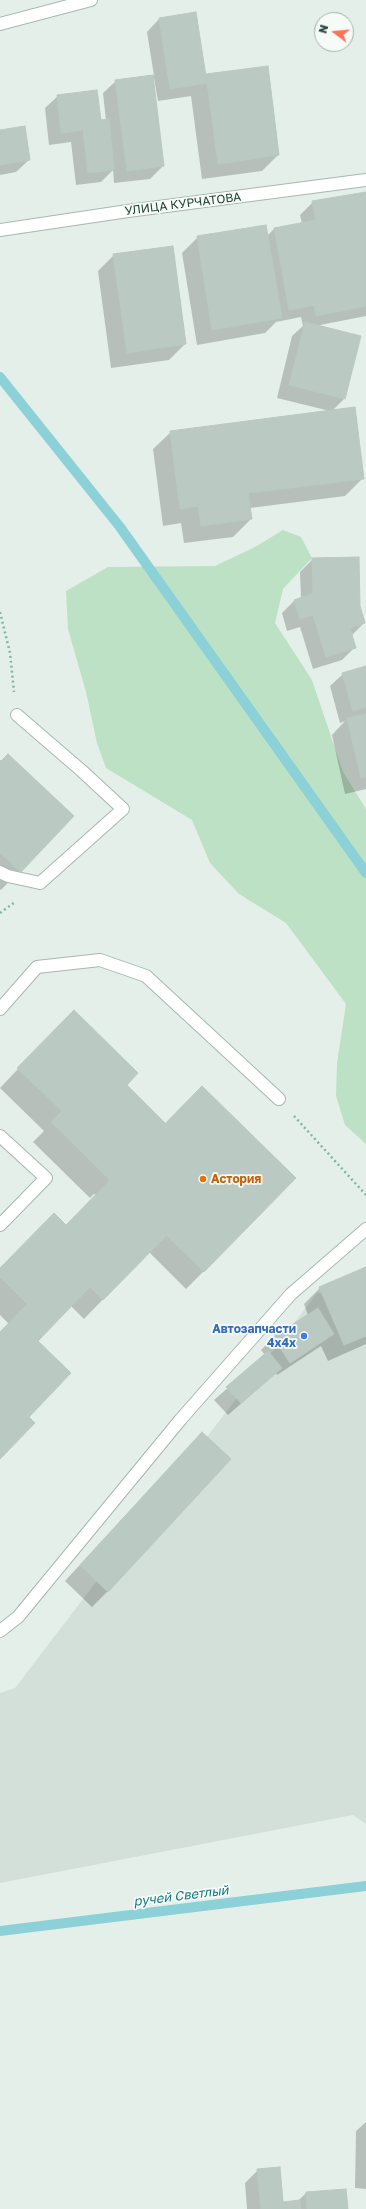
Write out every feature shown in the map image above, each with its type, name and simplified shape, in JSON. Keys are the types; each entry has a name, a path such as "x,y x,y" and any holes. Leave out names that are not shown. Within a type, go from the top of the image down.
{"street":[{"path":"0,24 91,0"},
{"name":"УЛИЦА КУРЧАТОВА","path":"0,230 128,211 366,180"},
{"path":"0,872 8,876 40,883 123,809 82,771 17,715"},
{"path":"0,1009 37,967 100,960 146,976 279,1099"},
{"path":"0,1136 46,1178 0,1226"},
{"path":"0,1631 18,1617 181,1419 291,1294 366,1229"}],"path":[{"path":"0,612 10,652 17,715"},
{"path":"279,1099 366,1196"}],"shaded area":[{"path":"317,1293 366,1294 366,1824 353,1815 0,1883 0,1693 15,1688"}],"green space":[{"path":"283,530 301,537 312,558 283,589 275,623 312,680 343,772 366,809 366,1144 345,1125 336,1096 337,1063 346,1004 286,923 239,894 210,863 192,820 106,768 97,743 86,692 68,629 66,591 108,567 215,566 255,547"}],"building":[{"path":"196,12 207,83 170,89 159,18"},
{"path":"268,66 279,155 218,164 206,74"},
{"path":"153,75 164,166 127,171 115,80"},
{"path":"97,90 101,120 109,119 114,170 88,173 83,130 61,133 57,95"},
{"path":"25,126 30,160 0,165 0,130"},
{"path":"366,192 366,306 316,316 314,305 289,310 274,228 316,220 312,201"},
{"path":"266,225 282,318 212,330 197,236"},
{"path":"173,246 186,344 127,353 113,254"},
{"path":"305,322 361,336 345,399 289,385"},
{"path":"355,407 364,479 248,493 252,519 201,526 198,506 180,509 170,431"},
{"path":"359,557 360,606 365,623 350,628 356,648 326,657 313,615 300,619 294,600 313,593 312,558"},
{"path":"366,666 366,707 353,711 342,673"},
{"path":"366,714 366,777 361,778 347,718"},
{"path":"8,754 74,816 21,872 0,853 0,760 1,761"},
{"path":"74,1010 138,1073 127,1085 165,1123 110,1180 51,1122 62,1111 17,1068"},
{"name":"Астория","path":"202,1086 296,1178 204,1272 110,1180"},
{"path":"110,1180 167,1235 103,1300 90,1287 38,1341 71,1373 29,1417 35,1423 0,1459 0,1332 27,1304 0,1277 0,1268 54,1213 66,1225"},
{"path":"366,1267 366,1336 344,1345 319,1287"},
{"name":"Автозапчасти 4х4х","path":"318,1308 334,1334 290,1363 273,1337"},
{"path":"268,1351 282,1368 241,1403 226,1387"},
{"path":"202,1432 231,1459 108,1592 80,1565"},
{"path":"280,2167 283,2202 300,2200 301,2209 261,2209 257,2169"},
{"path":"346,2189 348,2209 307,2209 306,2192"}],"waterway":[{"path":"0,377 120,527 366,873"},
{"name":"ручей Светлый","path":"0,1931 366,1886"}],"place":[{"name":"Астория","path":"203,1179"},
{"name":"Автозапчасти 4х4х","path":"304,1336"}]}
